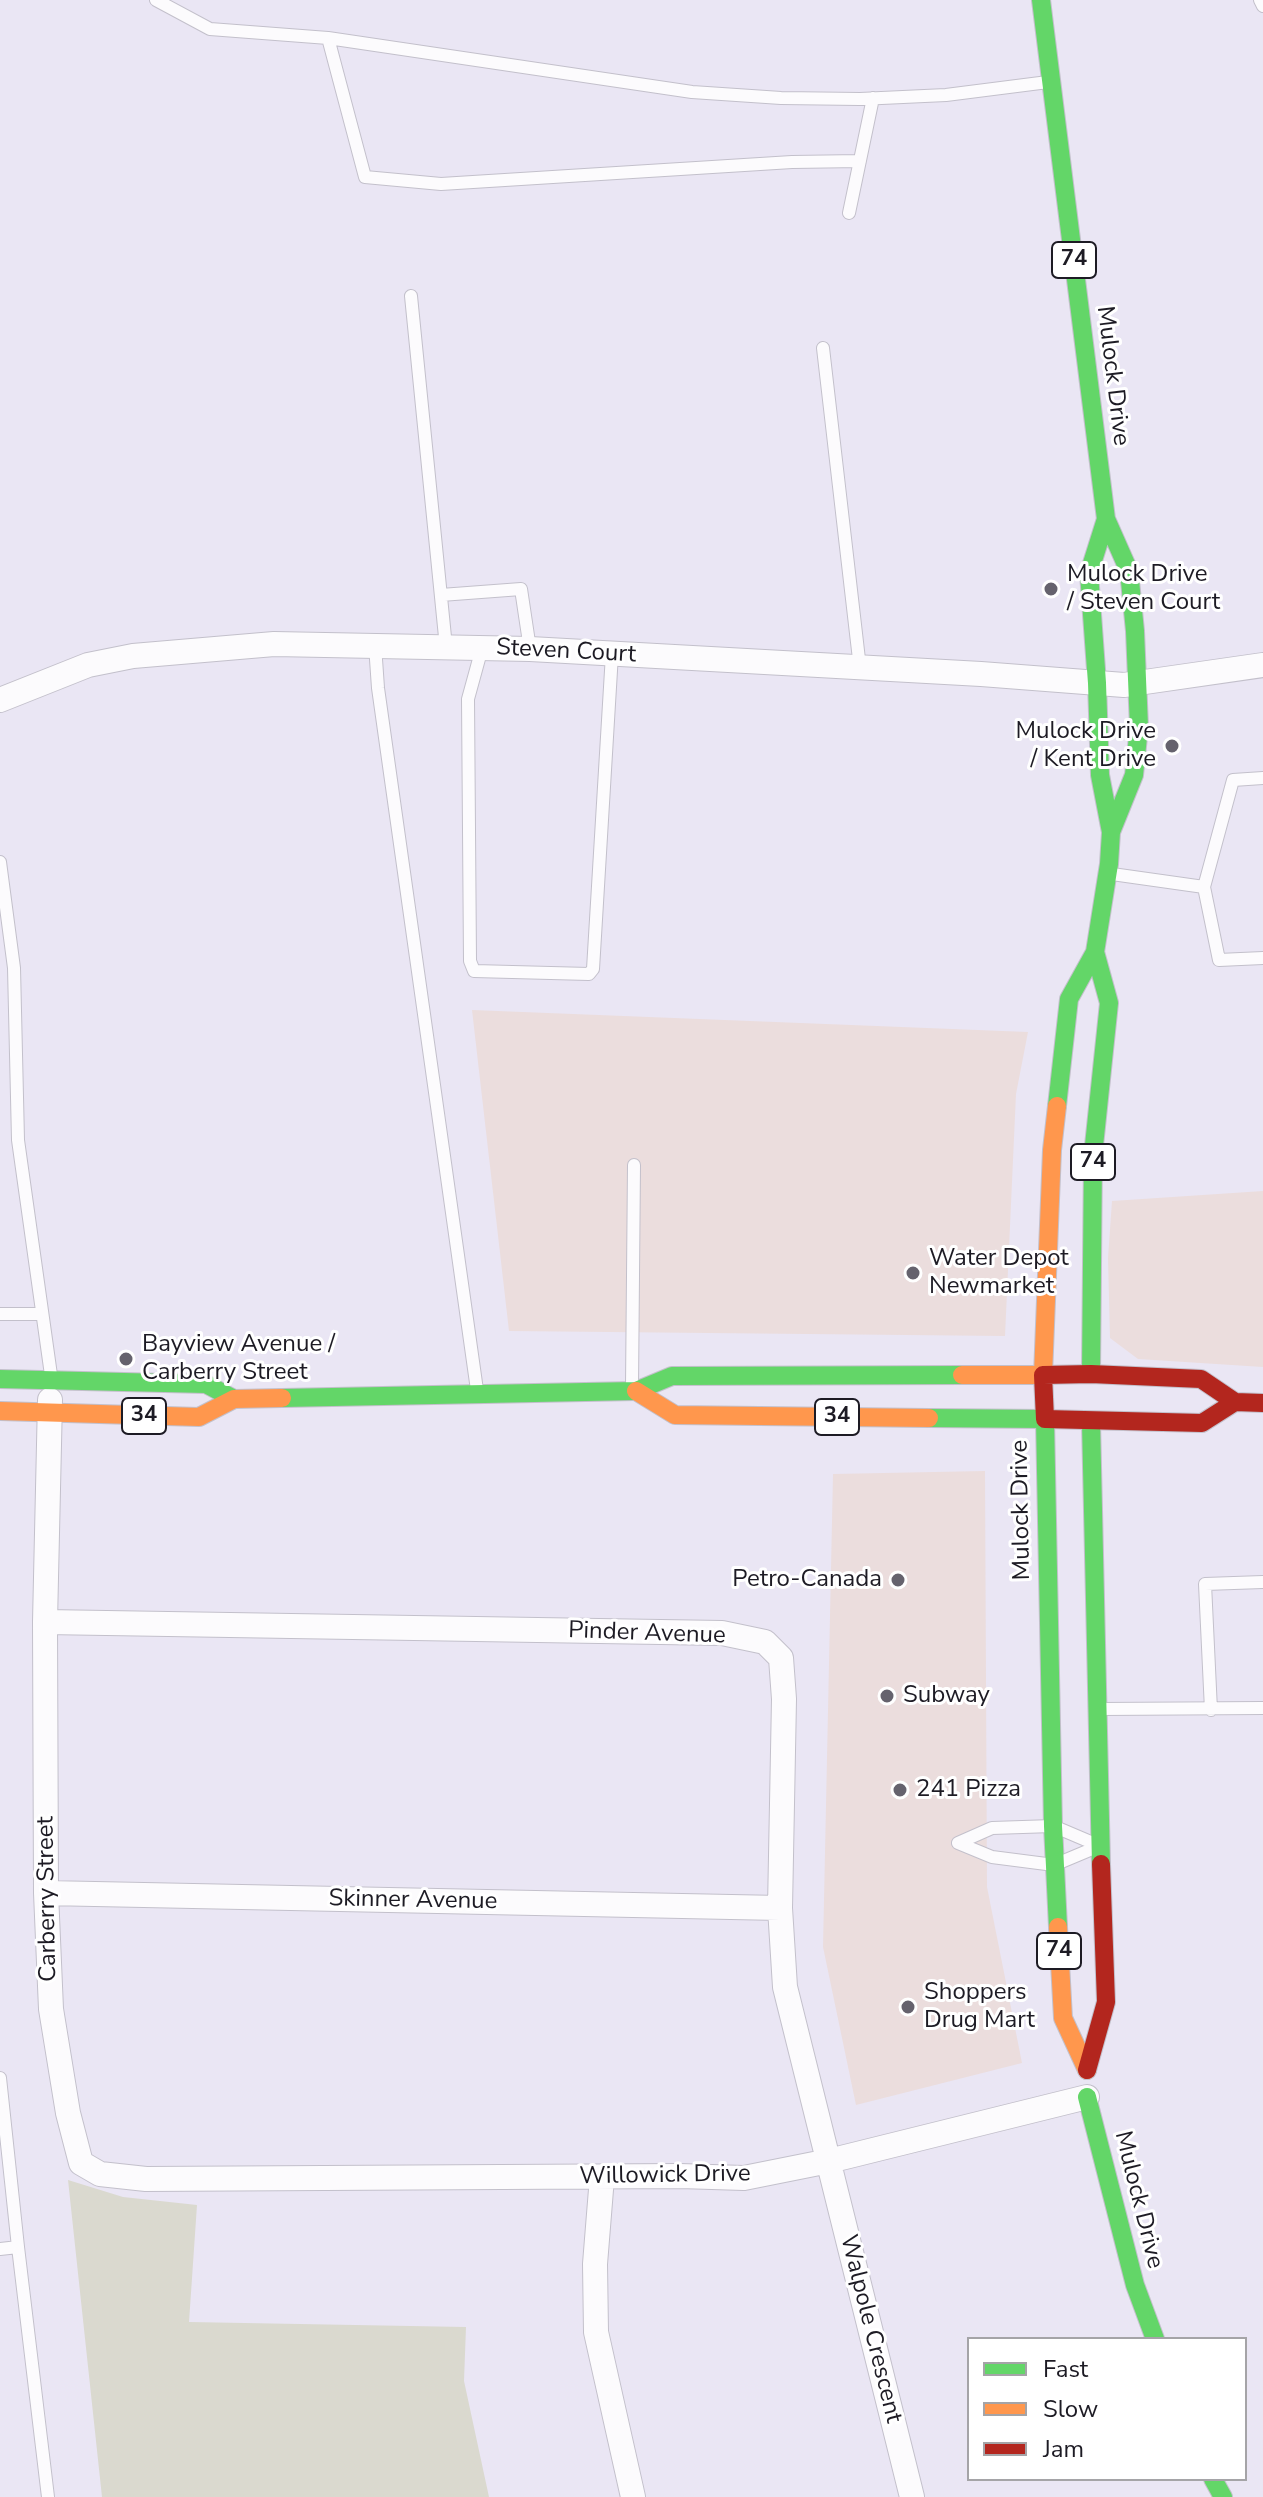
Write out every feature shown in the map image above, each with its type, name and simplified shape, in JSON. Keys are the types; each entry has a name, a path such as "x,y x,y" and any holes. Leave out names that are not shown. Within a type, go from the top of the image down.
{"main road":[{"name":"Mulock Drive","path":"1041,0 1106,519 1129,571 1139,727 1134,775 1111,832"},
{"name":"Mulock Drive","path":"1087,2070 1063,2018 1054,1865 1043,1375 1052,1150 1069,999 1095,952 1108,873 1111,832 1100,775 1089,573 1106,519"},
{"name":"Mulock Drive","path":"1095,952 1109,1003 1093,1155 1091,1398 1096,1708 1106,2002 1087,2070 1087,2097 1135,2285 1154,2337"},
{"name":"34","path":"0,1411 199,1417 234,1399 634,1391 672,1376 1043,1375 1091,1398 1202,1423 1235,1402 1201,1379 1091,1398 1045,1419 675,1415 634,1391"},
{"name":"34","path":"0,1379 206,1384 234,1399"},
{"path":"1235,1402 1263,1403"}],"street":[{"name":"Steven Court","path":"0,700 88,665 133,656 274,644 530,649 1124,685 1263,665"},
{"name":"Carberry Street","path":"51,1381 45,1622 46,1893 51,2009 68,2113 81,2163 100,2174 146,2179 330,2179"},
{"name":"Pinder Avenue","path":"45,1622 722,1633 765,1642 781,1658 782,1672 780,1908 785,1987 829,2161"},
{"name":"Skinner Avenue","path":"46,1893 780,1908"},
{"name":"Willowick Drive","path":"330,2179 744,2178 829,2161 1087,2097"},
{"name":"Walpole Crescent","path":"829,2161 912,2497"},
{"path":"602,2177 595,2264 596,2332 633,2497"}],"lane":[{"path":"156,0 210,29 328,38 692,92 781,98 873,98 946,95 1052,81"},
{"path":"1260,0 1263,6"},
{"path":"328,38 365,177 441,184 792,162 860,161"},
{"path":"849,213 873,98"},
{"path":"411,296 446,647"},
{"path":"823,348 860,668"},
{"path":"441,595 521,589 530,649"},
{"path":"375,645 378,688 478,1394"},
{"path":"482,648 468,699 470,961 474,971 589,974 593,969 612,654"},
{"path":"1263,778 1233,780 1204,887 1219,960 1263,958"},
{"path":"0,862 14,968 18,1140 51,1381"},
{"path":"1108,873 1204,887"},
{"path":"634,1165 634,1391"},
{"path":"0,1314 42,1314"},
{"path":"1211,1710 1205,1584 1263,1582"},
{"path":"1096,1708 1263,1708"},
{"path":"1053,1826 1100,1846 1054,1865 992,1857 958,1843 992,1828 1053,1826"},
{"path":"0,2078 4,2161 18,2247 48,2497"},
{"path":"0,2249 18,2247"}],"shaded area":[{"path":"472,1010 1028,1032 1016,1094 1005,1336 509,1331"},
{"path":"1263,1191 1263,1367 1138,1359 1110,1338 1108,1258 1112,1201"},
{"path":"985,1471 987,1887 1022,2063 856,2105 823,1947 833,1474"},
{"path":"68,2180 123,2197 197,2205 189,2322 466,2327 464,2381 489,2497 102,2497"}],"traffic: fast":[{"path":"1041,0 1106,519 1129,571 1135,631 1139,727 1134,775 1111,832"},
{"path":"1057,1106 1069,999 1095,952 1109,864 1111,832 1100,775 1089,573 1106,519"},
{"path":"1091,1374 1093,1155 1109,1003 1095,952"},
{"path":"282,1398 636,1391 672,1376 962,1375"},
{"path":"0,1379 206,1384 234,1399"},
{"path":"929,1418 1045,1419 1053,1826 1058,1927"},
{"path":"1091,1422 1101,1864"},
{"path":"1087,2097 1135,2285 1154,2337"},
{"path":"1214,2481 1223,2497"}],"traffic: slow":[{"path":"962,1375 1043,1375 1052,1150 1057,1106"},
{"path":"636,1391 675,1415 929,1418"},
{"path":"0,1411 199,1417 234,1399 282,1398"},
{"path":"1058,1927 1063,2018 1087,2070"}],"traffic: jam":[{"path":"1235,1402 1202,1423 1045,1419 1043,1375 1201,1379 1235,1402 1263,1403"},
{"path":"1087,2070 1106,2002 1101,1864"}],"place":[{"name":"Mulock Drive / Steven Court","path":"1051,589"},
{"name":"Mulock Drive / Kent Drive","path":"1172,746"},
{"name":"Water Depot Newmarket","path":"913,1273"},
{"name":"Bayview Avenue / Carberry Street","path":"126,1359"},
{"name":"Petro-Canada","path":"898,1580"},
{"name":"Subway","path":"887,1696"},
{"name":"241 Pizza","path":"900,1790"},
{"name":"Shoppers Drug Mart","path":"908,2007"}]}
